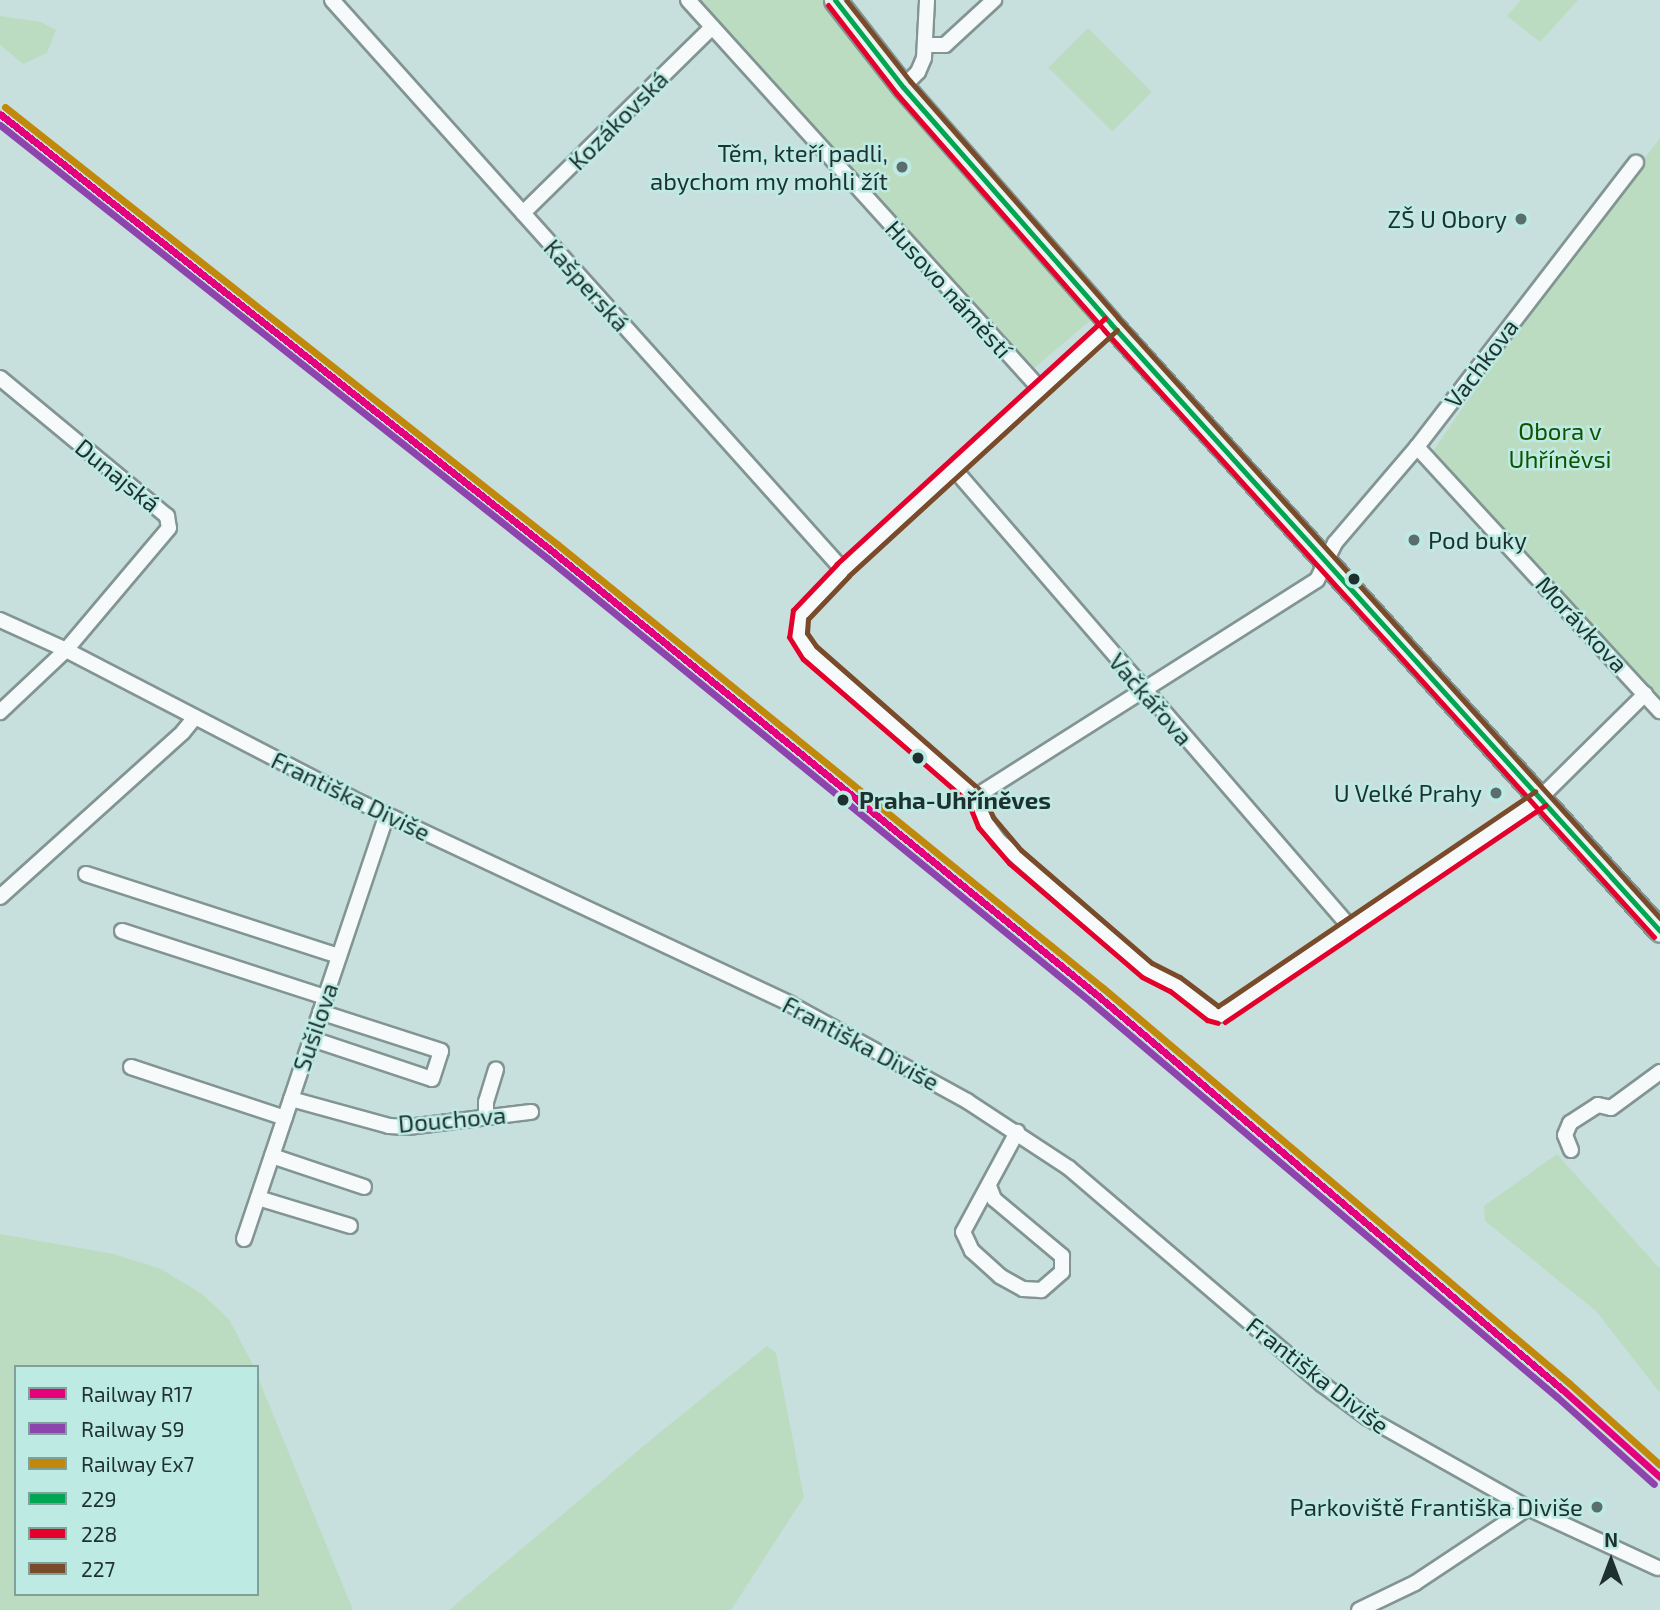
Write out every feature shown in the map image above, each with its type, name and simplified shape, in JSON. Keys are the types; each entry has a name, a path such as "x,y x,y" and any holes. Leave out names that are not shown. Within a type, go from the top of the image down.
{"main road":[{"path":"835,0 903,87 1111,324 1660,930"}],"street":[{"name":"Kašperská","path":"332,0 843,570"},
{"name":"Husovo náměstí","path":"688,0 1041,390"},
{"path":"903,87 918,72 927,45 927,0"},
{"path":"927,45 945,45 995,0"},
{"name":"Kozákovská","path":"523,213 712,27"},
{"name":"Vachkova","path":"975,797 1317,580 1335,543 1417,447 1636,163"},
{"path":"1111,324 843,570 800,615 798,635 809,652 975,797 985,822 1015,856 1147,970 1175,984 1212,1013 1220,1015 1540,798 1644,694"},
{"name":"Dunajská","path":"0,379 167,516 169,528 66,650 0,712"},
{"name":"Morávkova","path":"1417,447 1660,711"},
{"name":"Vačkářova","path":"955,470 1144,692 1349,926"},
{"name":"Františka Diviše","path":"0,620 66,650 387,815 790,1004 889,1056 1017,1132 1069,1168 1322,1384 1404,1441 1528,1508 1658,1568"},
{"path":"0,897 183,732 195,717"},
{"name":"Sušilova","path":"244,1239 387,815"},
{"path":"86,874 339,956"},
{"path":"122,931 325,997"},
{"path":"312,1039 432,1079 441,1052 320,1012"},
{"path":"131,1067 285,1118"},
{"path":"486,1117 486,1102 496,1069"},
{"path":"1571,1150 1566,1135 1570,1123 1598,1105 1611,1108 1660,1072"},
{"name":"Douchova","path":"291,1099 389,1126 408,1127 531,1112"},
{"path":"989,1186 994,1199 1062,1256 1062,1272 1041,1290 1023,1289 1000,1276 972,1251 963,1232 971,1212 989,1186 1017,1132"},
{"path":"272,1156 364,1187"},
{"path":"258,1198 350,1226"},
{"path":"1359,1610 1415,1583 1528,1508"}],"green space":[{"path":"700,0 823,0 874,69 1089,313 1091,320 1034,368"},
{"path":"1521,0 1578,0 1540,42 1507,16"},
{"path":"0,16 41,22 56,30 47,53 23,64 0,45"},
{"path":"1088,28 1152,92 1112,131 1048,68"},
{"name":"Obora v Uhříněvsi","path":"1660,138 1660,701 1431,454 1537,300"},
{"path":"1557,1154 1660,1269 1660,1393 1596,1311 1485,1221 1484,1206"},
{"path":"0,1234 114,1254 161,1269 202,1294 229,1319 253,1365 14,1365 14,1596 259,1596 259,1380 353,1610 0,1610"},
{"path":"767,1346 776,1353 804,1497 731,1610 449,1610 659,1433"}],"rail line":[{"name":"Ex7","path":"5,107 557,544 1103,988 1569,1383 1660,1465"},
{"name":"R17","path":"0,114 552,551 1097,995 1563,1390 1660,1477"},
{"name":"S9","path":"0,125 547,558 1091,1002 1557,1397 1654,1484"}],"transit line":[{"name":"229","path":"835,0 903,87 1111,324 1660,931"},
{"name":"227","path":"846,0 910,81 1118,318 1660,918"},
{"name":"228","path":"828,5 896,93 1104,330 1654,937"},
{"name":"228","path":"1105,318 837,564 793,610 789,637 803,659 968,802 978,827 1009,863 1142,977 1170,991 1207,1020 1218,1023"},
{"name":"227","path":"1117,330 849,576 808,619 807,633 816,646 981,791 993,817 1021,850 1152,963 1180,977 1218,1006 1535,791"},
{"name":"228","path":"1225,1022 1545,805"}],"place":[{"name":"Těm, kteří padli, abychom my mohli žít","path":"902,167"},
{"name":"ZŠ U Obory","path":"1521,219"},
{"name":"Pod buky","path":"1414,540"},
{"name":"U Velké Prahy","path":"1496,793"},
{"name":"Praha-Uhříněves","path":"843,800"},
{"name":"Parkoviště Františka Diviše","path":"1597,1507"}]}
